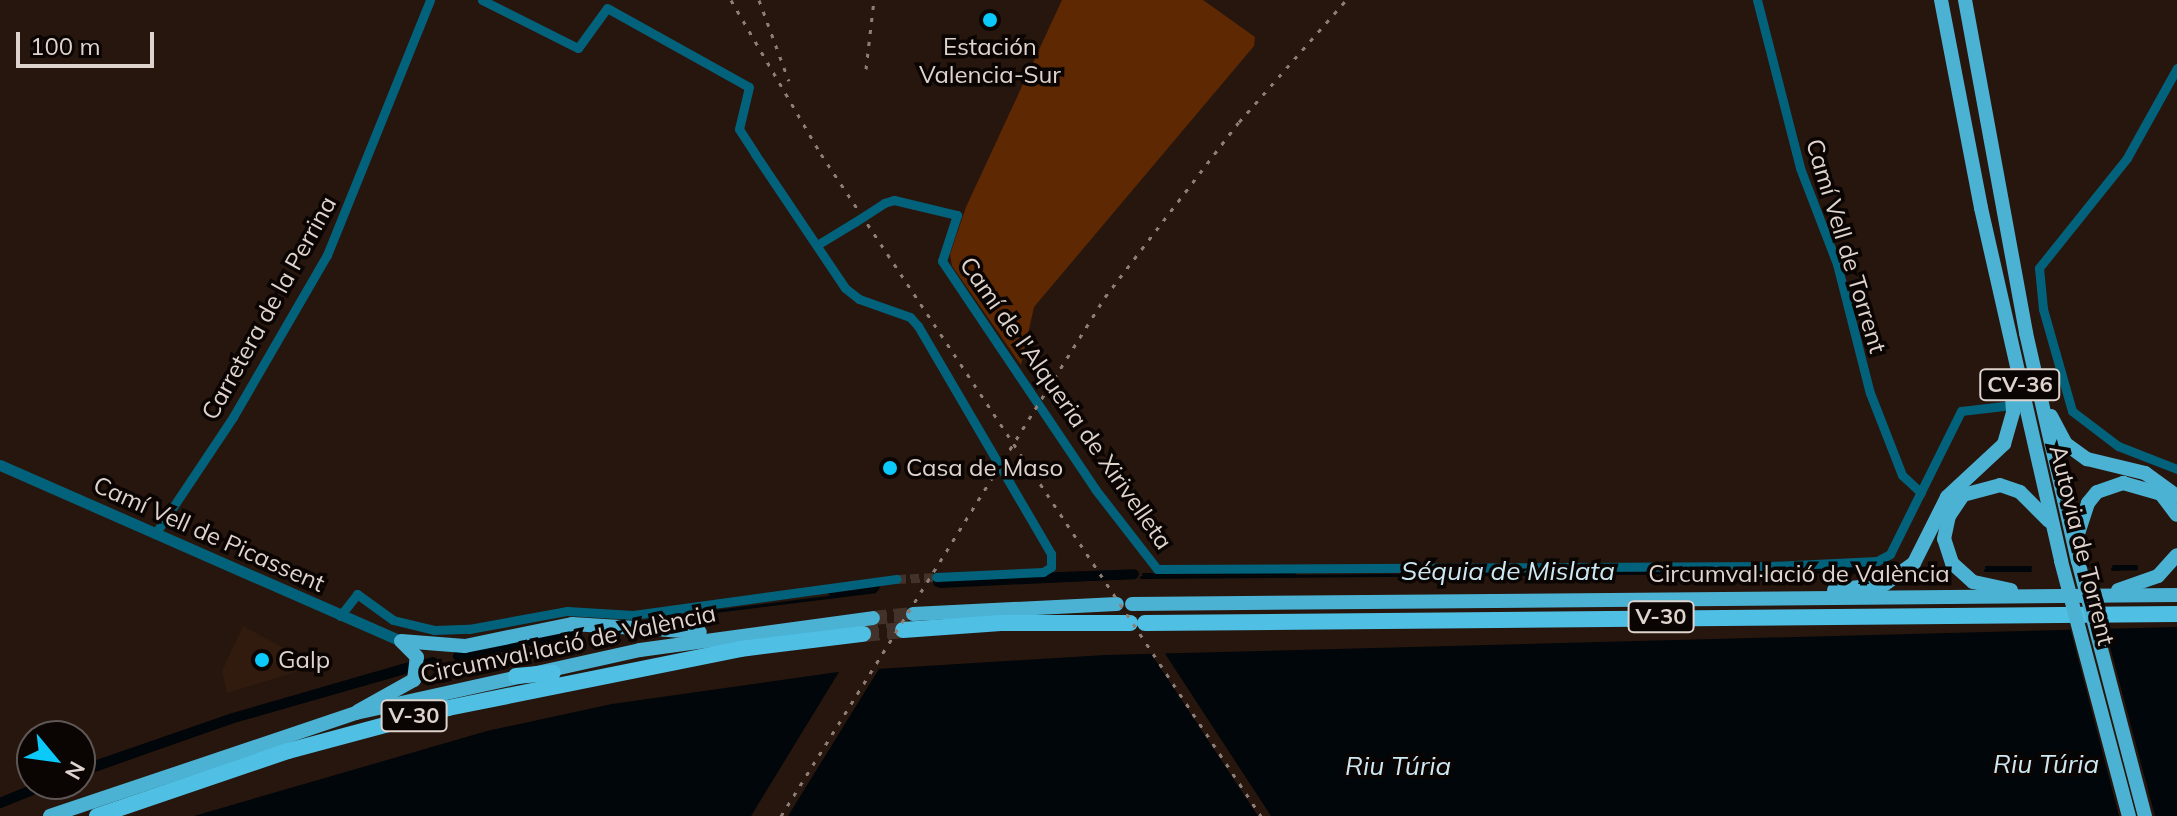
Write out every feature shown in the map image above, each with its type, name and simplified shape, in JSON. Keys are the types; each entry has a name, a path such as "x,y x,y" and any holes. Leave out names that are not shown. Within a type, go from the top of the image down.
{"highway":[{"name":"Autovia de Torrent","path":"1941,0 1981,208 2053,528 2129,816"},
{"name":"Autovia de Torrent","path":"1965,0 2024,312 2076,554 2145,816"},
{"path":"1811,598 1885,584 1900,575 1924,548 1947,497 2004,444 2013,396 1980,232 1981,208"},
{"path":"2024,312 2053,424 2066,444 2087,459 2160,480 2177,496"},
{"path":"2024,593 1973,582 1962,574 1946,551 1949,516 1963,495 2000,485 2032,501 2053,528"},
{"path":"2076,554 2088,503 2111,486 2149,487 2177,515"},
{"path":"2109,592 2158,576 2177,555"},
{"name":"Circumval·lació de València","path":"913,614 1125,604 2109,592 2177,595"},
{"name":"Circumval·lació de València","path":"903,630 1001,623 2177,614"},
{"name":"Circumval·lació de València","path":"97,816 382,724 738,641 873,618"},
{"path":"401,641 465,646 572,624 738,641"},
{"name":"Circumval·lació de València","path":"738,641 863,634"},
{"path":"356,713 414,680 417,657 401,641"},
{"path":"516,676 738,641"},
{"name":"Circumval·lació de València","path":"50,816 356,713 516,676"}],"street":[{"name":"Carretera de la Perrina","path":"155,534 233,417 327,255 430,0"},
{"path":"482,0 578,48 607,8 749,87 739,129 845,288 859,299 910,317 918,326 1051,554 1051,567 1043,572 936,577"},
{"name":"Camí Vell de Torrent","path":"1757,0 1800,168 1837,264 1870,393 1902,475 1921,493"},
{"path":"2177,68 2127,158 2039,268 2059,394 2097,435 2177,469"},
{"name":"Camí de l'Alqueria de Xirivelleta","path":"817,245 884,203 894,200 957,215 942,261 1095,489 1157,569 1851,565 1890,554 1921,493"},
{"path":"1921,493 1961,411 2004,406"},
{"name":"Camí Vell de Picassent","path":"0,465 401,641"},
{"path":"340,616 357,594 393,620 434,630 469,629 567,611 633,615 897,579"}],"shaded area":[{"path":"1062,0 1203,0 1255,37 1254,46 1034,307 1021,365 952,266 950,254 966,207"},
{"name":"Galp","path":"243,626 299,656 296,672 227,693 222,671"}],"water":[{"name":"Riu Túria","path":"2177,627 2177,816 194,816 487,731 612,704 845,671 1105,655"}],"pier":[{"path":"2069,624 2104,624 2155,816 2119,816"},
{"path":"1148,649 1162,649 1271,816 1258,816"},
{"path":"882,664 788,816 751,816 842,667"}],"waterway":[{"name":"Séquia de Mislata","path":"2113,566 2136,566"},
{"name":"Séquia de Mislata","path":"1986,567 2030,567"},
{"name":"Séquia de Mislata","path":"1814,568 1874,568"},
{"name":"Séquia de Mislata","path":"2112,569 2136,568"},
{"name":"Séquia de Mislata","path":"1985,570 2030,570"},
{"name":"Séquia de Mislata","path":"1141,577 1871,571"},
{"name":"Séquia de Mislata","path":"1143,574 1294,573"},
{"name":"Séquia de Mislata","path":"938,582 1134,574"},
{"name":"Séquia de Mislata","path":"939,586 1133,577"},
{"name":"Séquia de Mislata","path":"833,592 875,587"},
{"name":"Séquia de Mislata","path":"683,615 875,591"},
{"name":"Séquia de Mislata","path":"458,656 574,631"},
{"name":"Séquia de Mislata","path":"458,659 580,633"},
{"name":"Séquia de Mislata","path":"425,664 433,662"},
{"name":"Séquia de Mislata","path":"425,667 437,664"},
{"name":"Séquia de Mislata","path":"96,765 233,718 413,666"},
{"name":"Séquia de Mislata","path":"96,769 233,721 409,671"},
{"name":"Séquia de Mislata","path":"0,803 16,796"},
{"name":"Séquia de Mislata","path":"0,806 16,800"}],"tunnel":[{"path":"897,579 936,577"},
{"path":"873,618 913,614"},
{"path":"863,634 903,630"}],"railway":[{"path":"731,0 821,154 1261,816"},
{"path":"759,0 789,81"},
{"path":"866,69 874,0"},
{"path":"781,816 1105,297 1239,122 1346,0"}],"place":[{"name":"Estación Valencia-Sur","path":"990,20"},
{"name":"Casa de Maso","path":"890,468"},
{"name":"Galp","path":"262,660"}]}
